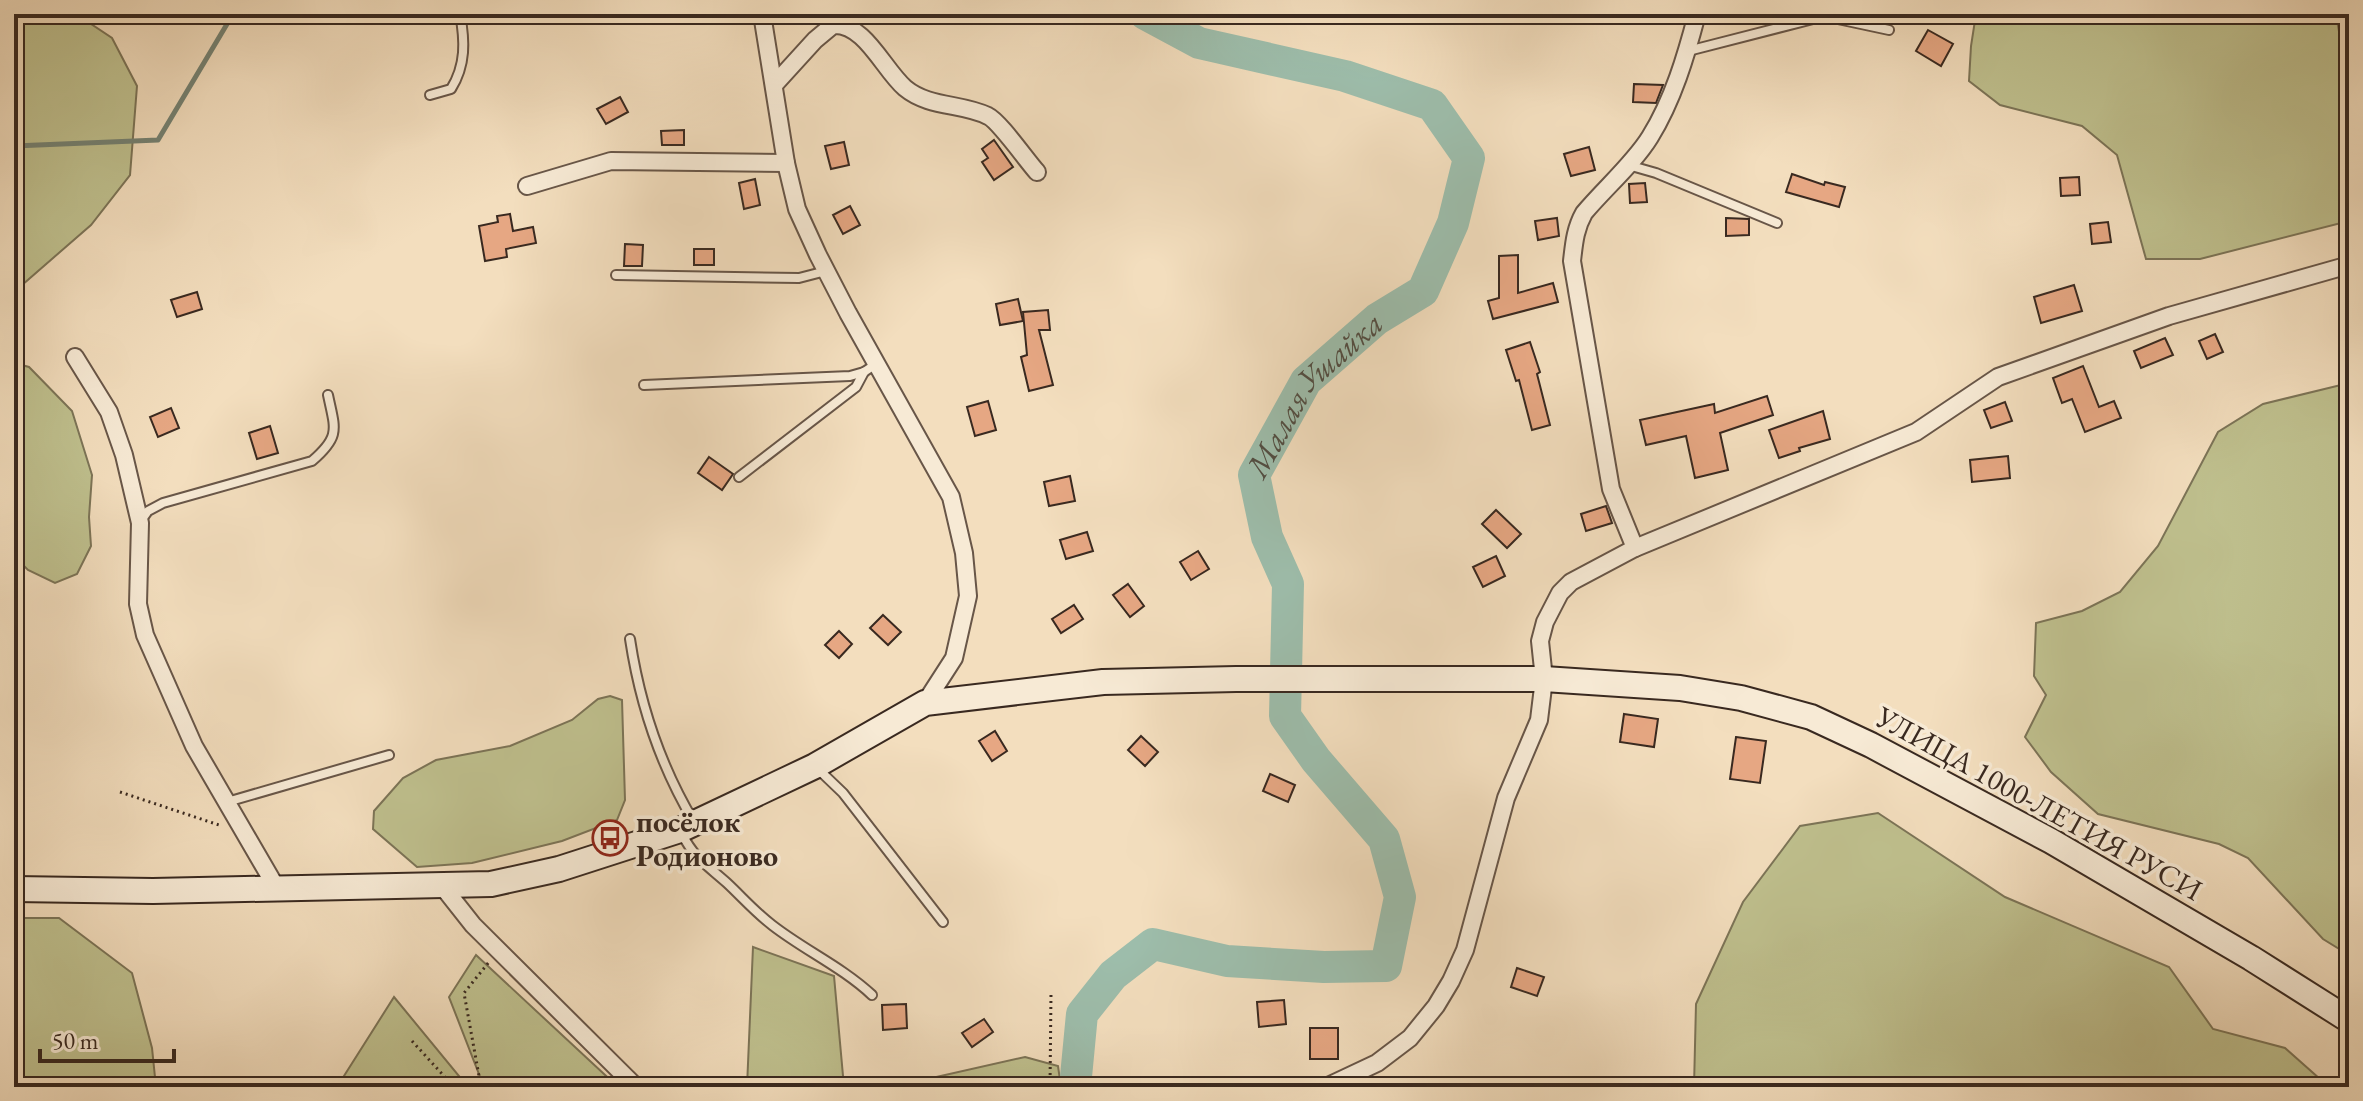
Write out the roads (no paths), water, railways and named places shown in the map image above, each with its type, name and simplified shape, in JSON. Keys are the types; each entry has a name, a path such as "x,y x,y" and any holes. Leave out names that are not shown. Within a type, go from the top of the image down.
{"street":[{"path":"14,889 153,891 491,884 559,869 687,826 815,766 925,703 954,658 968,596 964,553 951,497 870,368 797,209 786,163 762,14"},
{"path":"1635,548 1611,489 1572,261 1578,224 1584,213 1650,138 1688,51 1697,14"},
{"path":"774,85 833,25 848,27 858,32 894,79 910,92 940,104 990,116 1037,172"},
{"path":"527,186 611,161 786,163"},
{"path":"1326,1087 1377,1063 1410,1038 1436,1006 1451,981 1465,950 1506,798 1539,720 1544,679 1540,641 1545,622 1560,593 1571,582 1635,548 1916,432 1998,377 2169,316 2349,265"},
{"path":"75,357 109,412 124,455 140,523 138,604 145,635 194,746 276,887"},
{"name":"УЛИЦА 1000-ЛЕТИЯ РУСИ","path":"925,703 1103,682 1236,679 1544,679 1680,688 1741,698 1811,717 1871,745 2051,841 2251,958 2349,1020"},
{"path":"443,887 473,925 636,1087"}],"lane":[{"path":"430,95 451,89 459,77 464,49 460,14"},
{"path":"1688,51 1813,19 1833,18 1889,30"},
{"path":"1627,165 1656,173 1777,223"},
{"path":"616,275 799,278 826,271"},
{"path":"644,385 850,376 870,368"},
{"path":"739,477 856,387 870,368"},
{"path":"140,523 148,511 163,503 312,461 326,448 335,428 328,395"},
{"path":"630,639 636,676 658,752 679,796 690,850 773,926 854,979 872,995"},
{"path":"226,802 389,755"},
{"path":"815,766 843,793 943,922"}],"waterway":[{"path":"14,146 158,140 233,14"},
{"name":"Малая Ушайка","path":"1075,1087 1082,1014 1113,975 1153,944 1227,961 1324,967 1386,966 1400,897 1384,839 1316,760 1285,716 1288,584 1267,537 1254,475 1306,381 1377,319 1423,291 1453,223 1469,158 1432,105 1345,76 1199,43 1145,14"}],"place":[{"name":"посёлок Родионово","path":"610,838"}]}
